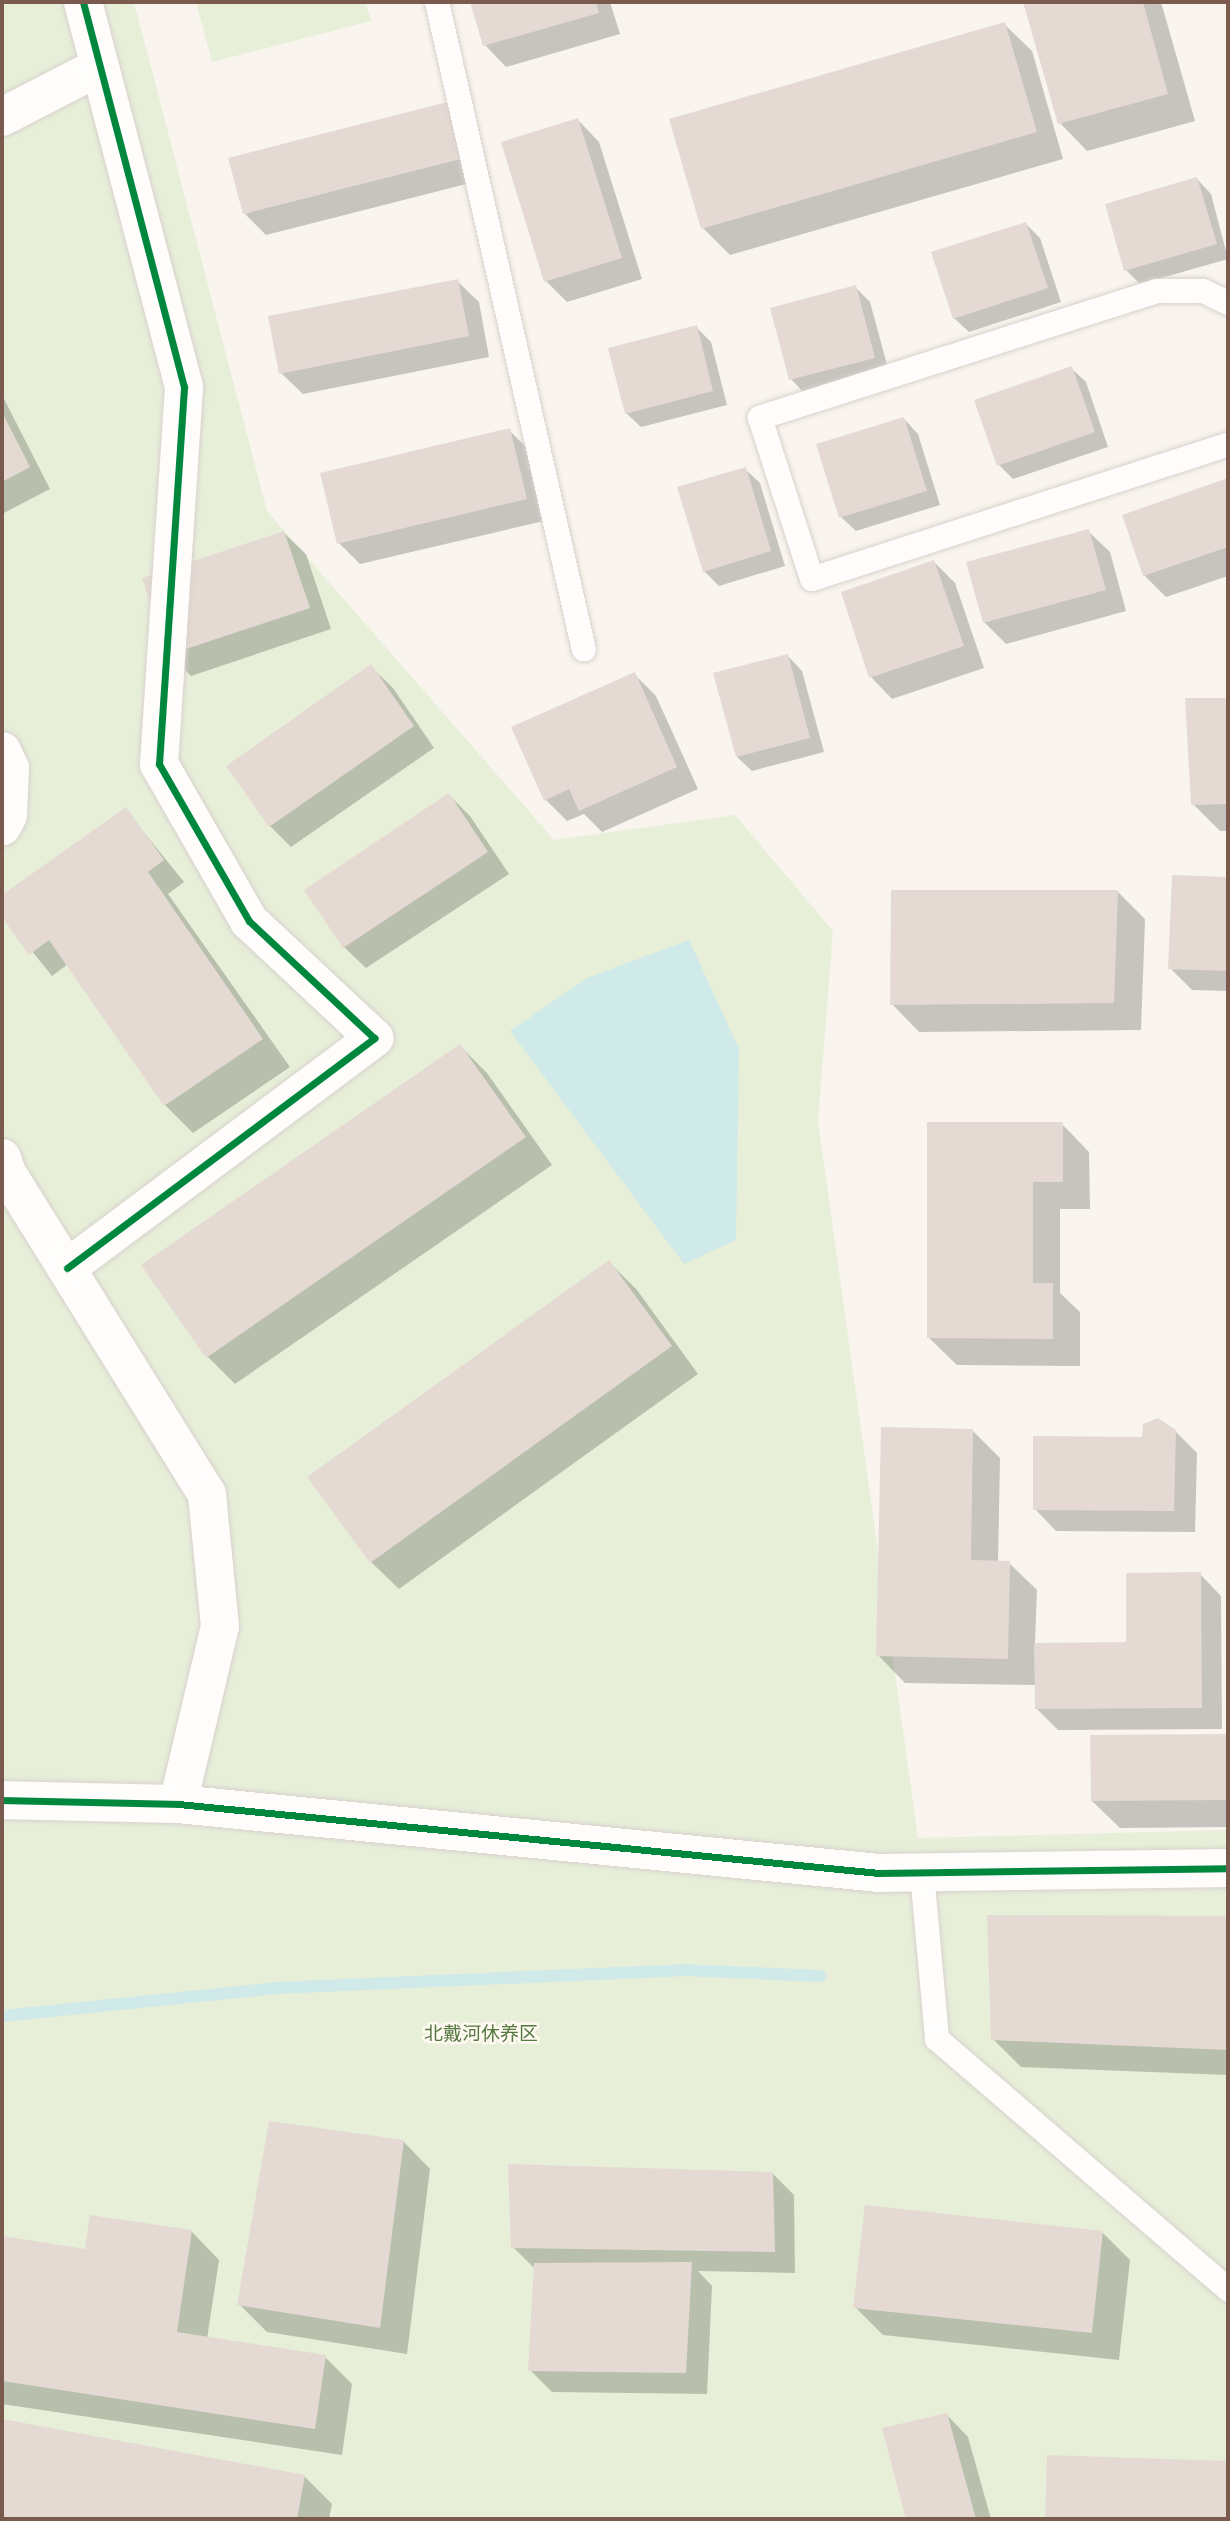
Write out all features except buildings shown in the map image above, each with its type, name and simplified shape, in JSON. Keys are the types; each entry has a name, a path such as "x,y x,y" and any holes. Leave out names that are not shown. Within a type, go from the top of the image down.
{"street":[{"path":"66,1268 374,1038 249,921 159,764 184,387 83,2"},
{"path":"2,117 99,67"},
{"path":"2,751 10,768 8,815 2,827"},
{"path":"4,1166 207,1494 220,1626 178,1804"},
{"path":"2,1800 178,1804 865,1872 1228,1868"}],"lane":[{"path":"437,2 584,650"},
{"path":"1228,303 1203,291 1157,291 760,418 812,579 1228,445"},
{"path":"922,1873 937,2039 1228,2289"}],"green space":[{"name":"北戴河休养区","path":"2,2 134,2 267,511 554,840 735,815 833,931 818,1121 918,1838 1228,1830 1228,2519 2,2519"},
{"path":"196,2 366,2 371,21 212,62"}],"water":[{"path":"689,940 739,1049 736,1240 684,1264 510,1031 587,978"}],"waterway":[{"path":"2,2016 276,1988 683,1970 820,1976"}],"cycle path":[{"path":"67,1268 374,1038 249,921 159,764 184,387 83,2"},
{"path":"2,1800 178,1804 879,1873 1228,1868"}]}
